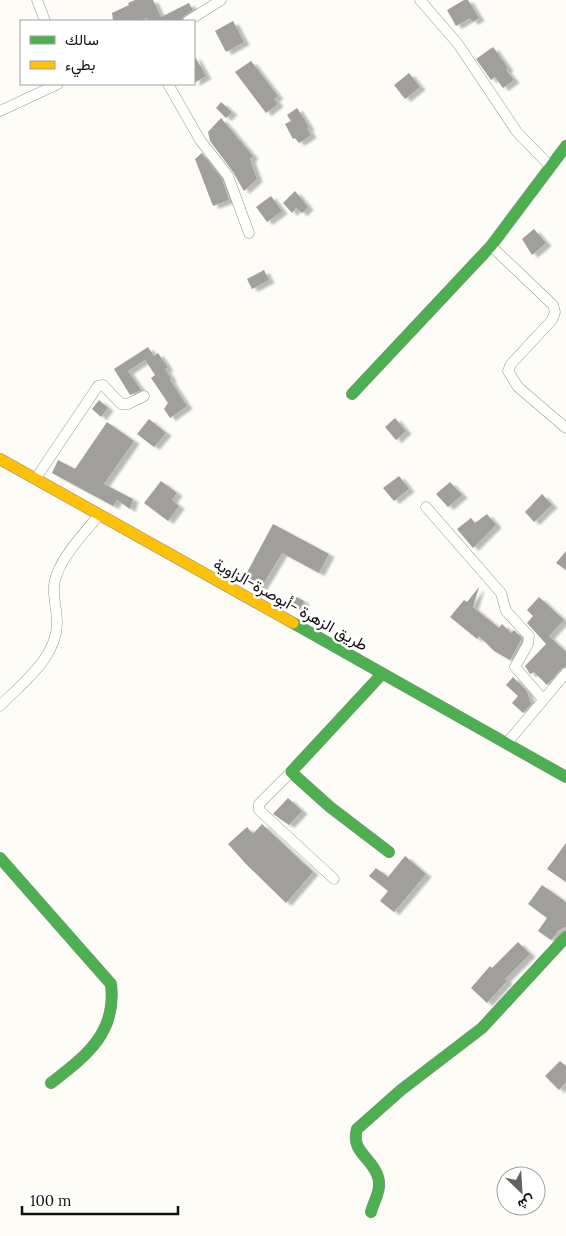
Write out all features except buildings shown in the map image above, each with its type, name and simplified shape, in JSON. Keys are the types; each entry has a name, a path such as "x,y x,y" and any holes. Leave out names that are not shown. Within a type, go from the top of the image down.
{"street":[{"path":"38,0 45,20"},
{"path":"190,20 221,0"},
{"path":"420,0 458,44 517,132 549,165"},
{"path":"0,111 56,85"},
{"path":"169,85 200,140 228,176 249,233"},
{"path":"352,394 491,246 509,225 549,165 566,146"},
{"path":"491,246 553,305 555,312 552,320 511,364 508,371 518,387 566,428"},
{"path":"36,478 98,386 103,385 121,404 128,404 144,396"},
{"name":"طريق الزهرة -أبوصرة-الزاوية","path":"0,459 566,777"},
{"path":"426,507 501,593 506,611 527,632 528,644 515,667 543,699"},
{"path":"0,706 48,653 57,629 53,593 56,574 99,515"},
{"path":"507,744 566,673"},
{"path":"334,879 259,810 259,804 382,674"},
{"path":"291,772 330,807 389,852"},
{"path":"0,858 111,984 113,1013 92,1049 51,1083"},
{"path":"371,1212 380,1184 377,1174 354,1143 354,1135 358,1129 401,1090 482,1028 566,937"}],"traffic: fast":[{"path":"352,394 491,246 566,146"},
{"path":"293,623 566,777"},
{"path":"382,674 291,772 330,807 389,852"},
{"path":"0,858 111,984 112,1001 104,1030 87,1053 51,1083"},
{"path":"371,1212 379,1181 372,1165 359,1149 356,1137 357,1129 401,1090 482,1028 566,937"}],"traffic: slow":[{"path":"0,459 293,623"}]}
